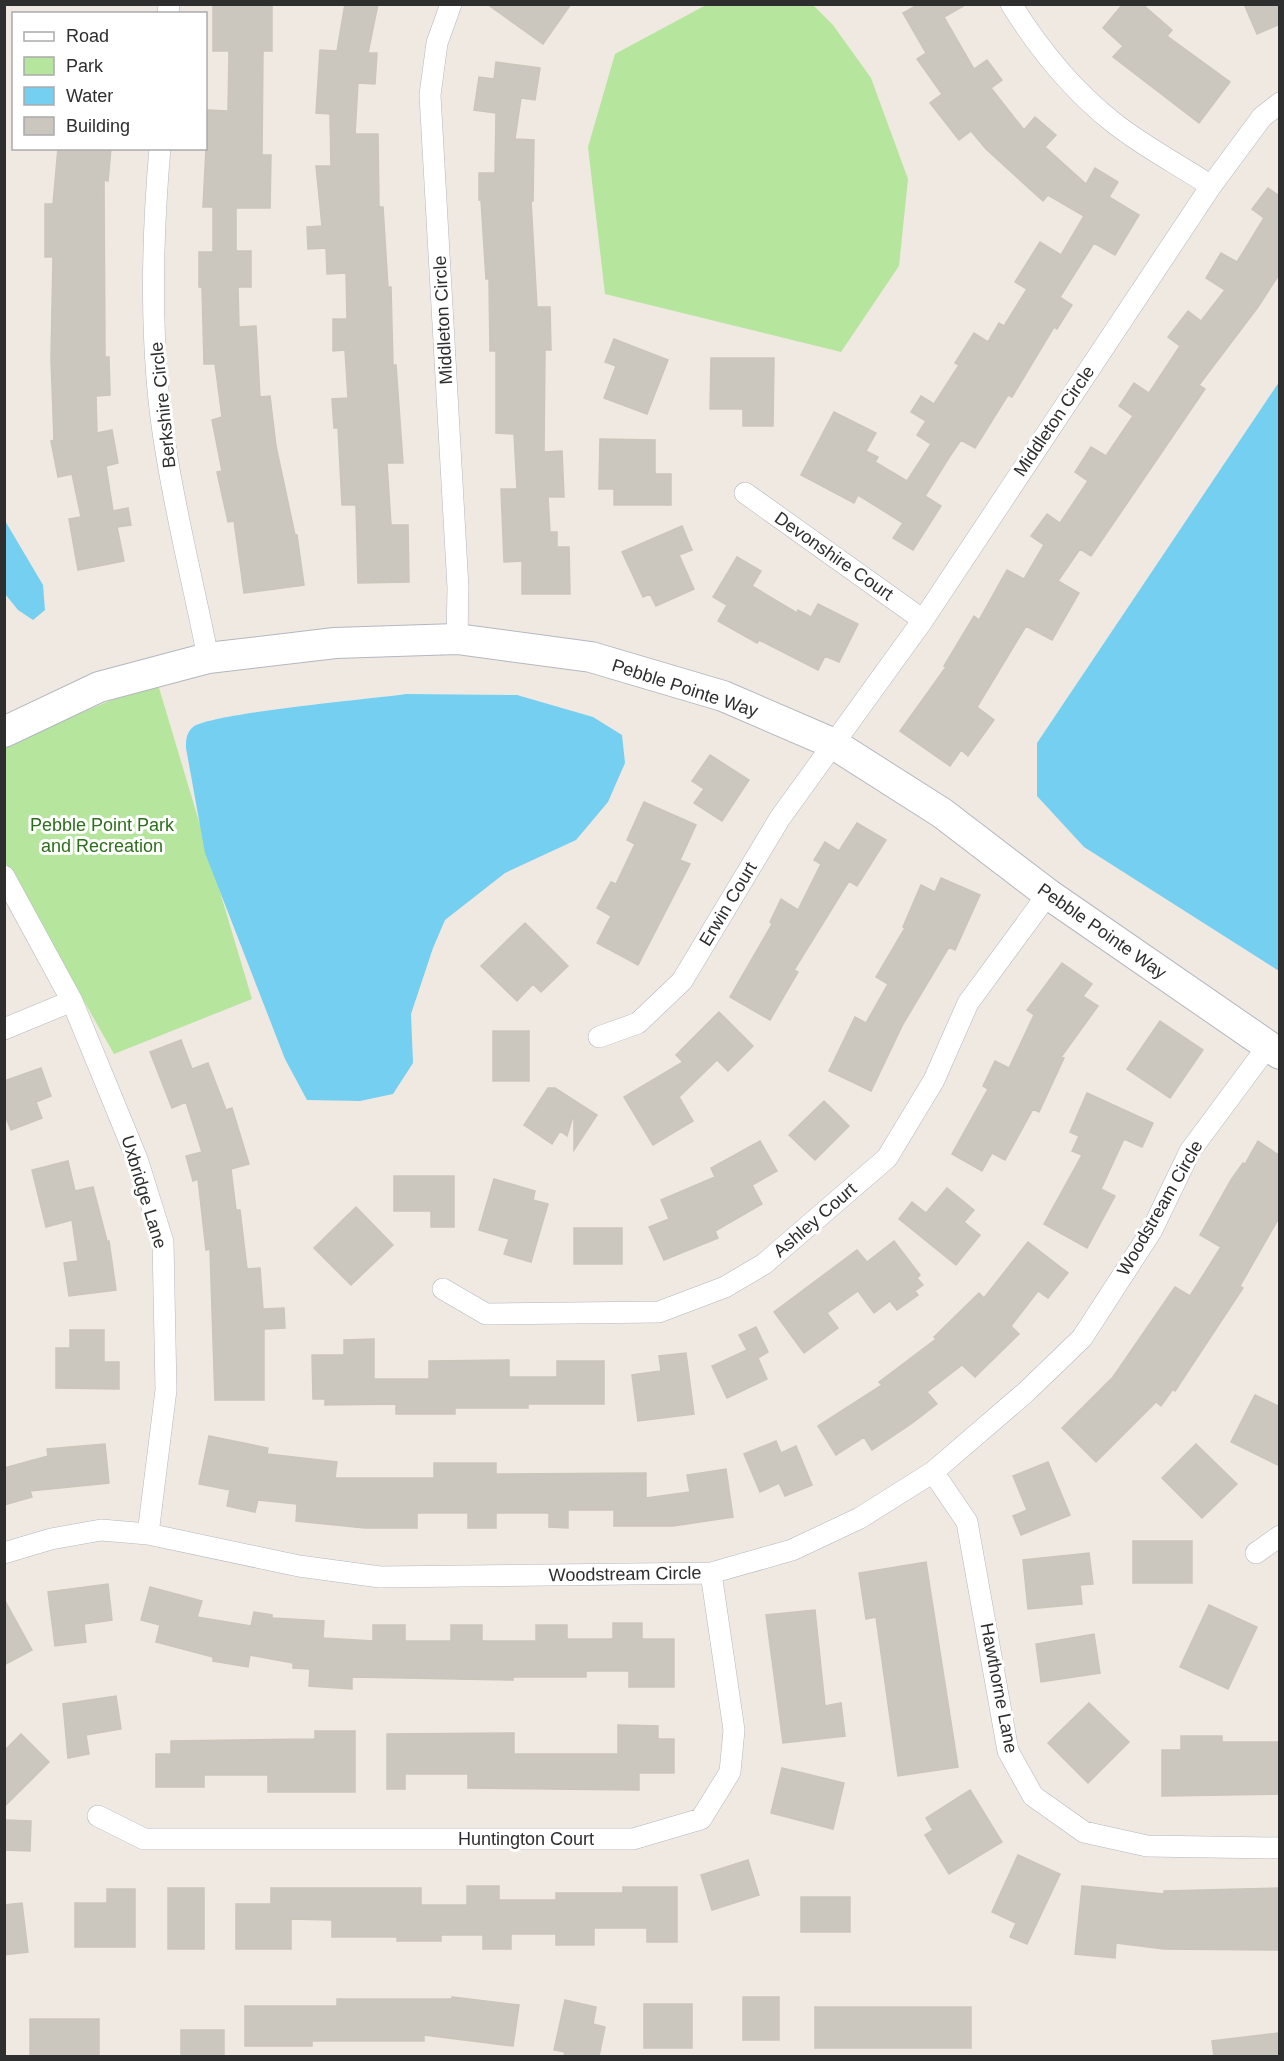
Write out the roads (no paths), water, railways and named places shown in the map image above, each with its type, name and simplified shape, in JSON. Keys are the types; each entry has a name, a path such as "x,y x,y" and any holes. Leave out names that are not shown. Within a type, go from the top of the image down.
{"street":[{"name":"Middleton Circle","path":"452,4 437,43 430,96 458,588 457,639"},
{"path":"1011,4 1063,76 1114,123 1210,186"},
{"name":"Middleton Circle","path":"832,743 923,620 1210,186 1262,117 1280,103"},
{"name":"Berkshire Circle","path":"160,150 152,239 157,359 166,456 208,658"},
{"name":"Devonshire Court","path":"745,493 923,620"},
{"name":"Pebble Pointe Way","path":"4,732 99,687 208,658 335,644 457,639 591,657 723,696 832,743 942,813 1048,894 1274,1050"},
{"name":"Erwin Court","path":"600,1036 638,1023 682,981 780,818 832,743"},
{"name":"Uxbridge Lane","path":"4,876 72,1001 137,1159 163,1242 166,1390 148,1534"},
{"name":"Ashley Court","path":"443,1289 486,1314 659,1312 725,1287 764,1264 887,1158 934,1080 968,1003 1048,894"},
{"path":"4,1029 72,1001"},
{"name":"Woodstream Circle","path":"4,1553 51,1539 101,1530 148,1534 299,1566 380,1577 711,1573 792,1550 860,1518 933,1472 1026,1392 1082,1338 1152,1230 1190,1151 1274,1050"},
{"name":"Hawthorne Lane","path":"933,1472 967,1522 1008,1751 1033,1796 1084,1832 1147,1846 1280,1848"},
{"path":"1256,1553 1280,1536"},
{"name":"Huntington Court","path":"98,1816 144,1839 633,1839 701,1820 730,1772 734,1730 711,1573"}],"water":[{"path":"1279,382 1279,971 1084,847 1037,796 1037,743"},
{"path":"4,519 43,585 45,610 33,620 18,610 5,594"},
{"path":"406,694 517,695 593,717 622,735 625,763 608,802 576,840 505,873 445,920 411,1014 413,1063 393,1094 360,1101 307,1100 285,1059 205,853 186,748 187,737 193,727 229,717"}],"park label":[{"name":"Pebble Point Park and Recreation","path":"102,835"}]}
